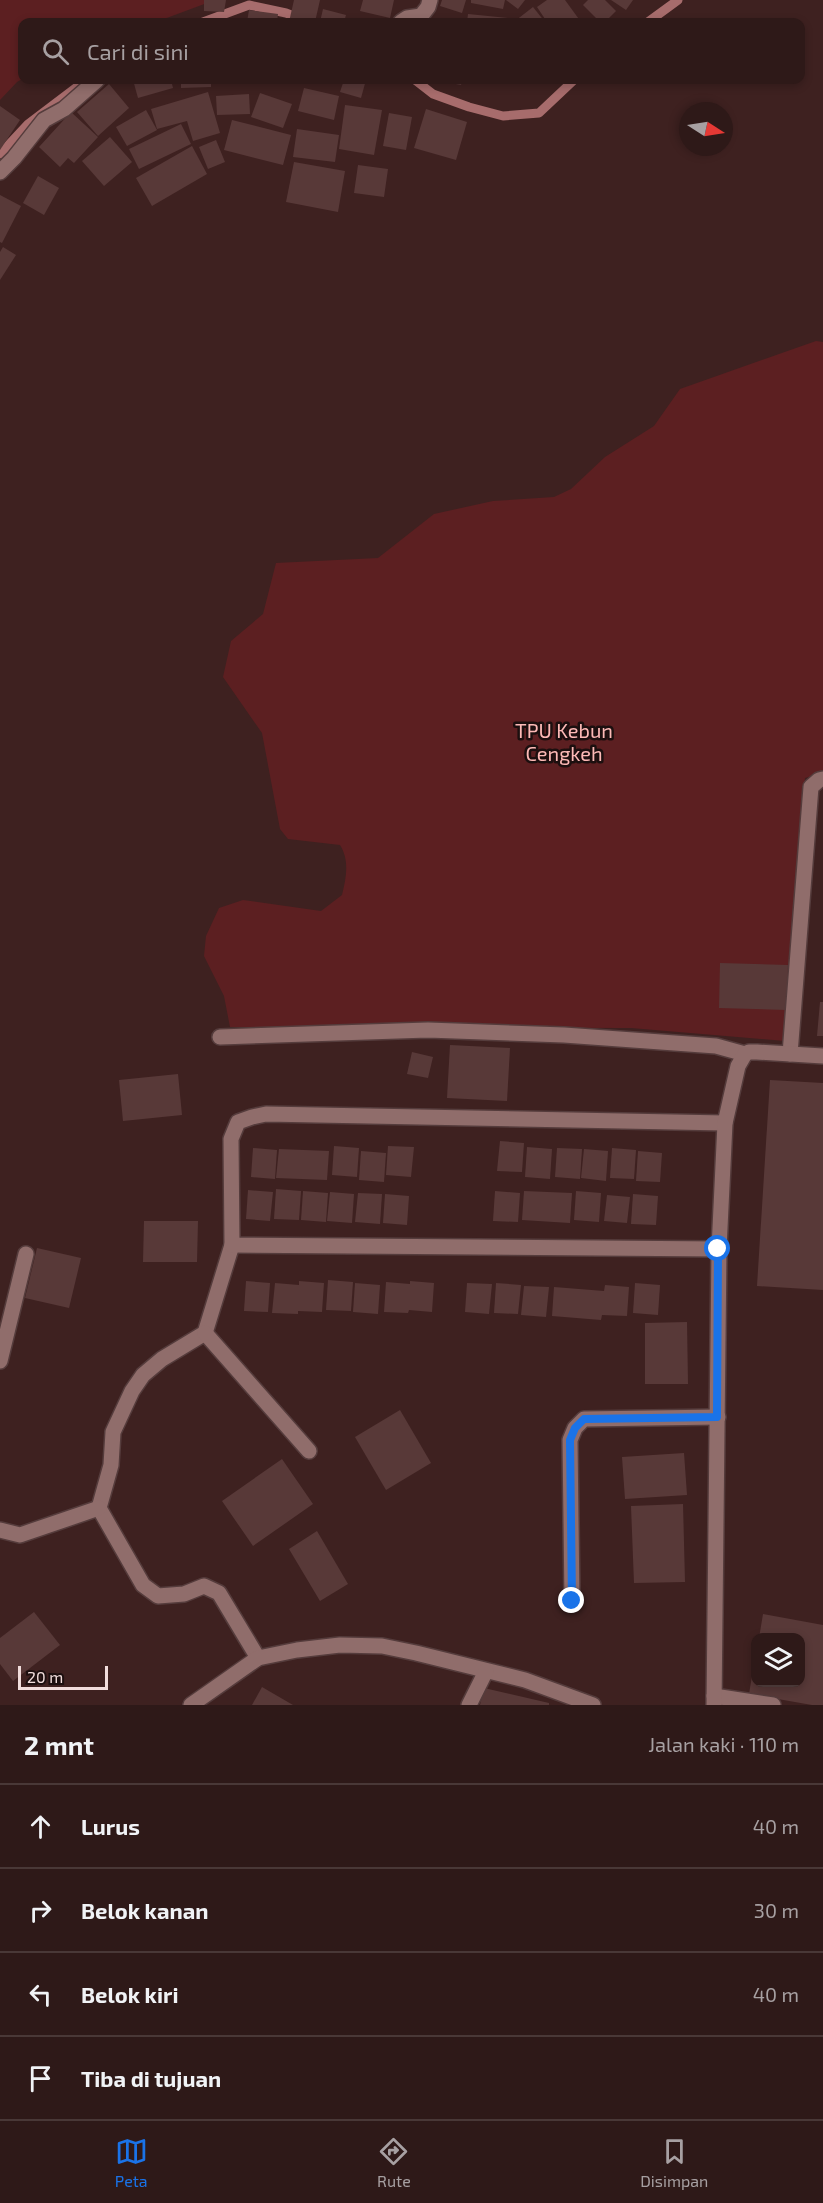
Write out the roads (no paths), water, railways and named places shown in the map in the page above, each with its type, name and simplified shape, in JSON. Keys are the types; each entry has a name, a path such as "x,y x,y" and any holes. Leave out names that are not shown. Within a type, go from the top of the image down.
{"street":[{"path":"412,18 421,16 430,0"},
{"path":"0,172 44,120 64,109 92,84"},
{"path":"790,1054 811,788 823,779"},
{"path":"220,1037 440,1030 564,1035 716,1046 745,1054 749,1052 823,1056"},
{"path":"745,1054 738,1066 725,1123 718,1249 714,1701 773,1705"},
{"path":"258,1658 219,1593 204,1586 184,1594 158,1596 143,1585 99,1508 111,1466 113,1432 132,1391 143,1375 162,1359 205,1333 232,1245 231,1139 238,1122 252,1117 278,1115 725,1123"},
{"path":"232,1245 718,1249"},
{"path":"0,1361 26,1254"},
{"path":"205,1333 309,1451"},
{"path":"572,1601 570,1440 575,1428 584,1419 717,1417"},
{"path":"0,1530 20,1535 99,1508"},
{"path":"191,1705 258,1658 340,1645 382,1646 525,1680 572,1701 592,1705"},
{"path":"469,1705 486,1671"}],"waterway":[{"path":"653,18 678,0"},
{"path":"214,18 249,5 299,18"},
{"path":"0,154 28,124 81,84"},
{"path":"420,84 433,94 503,116 539,113 570,84"}],"park label":[{"name":"TPU Kebun Cengkeh","path":"564,742"}]}
